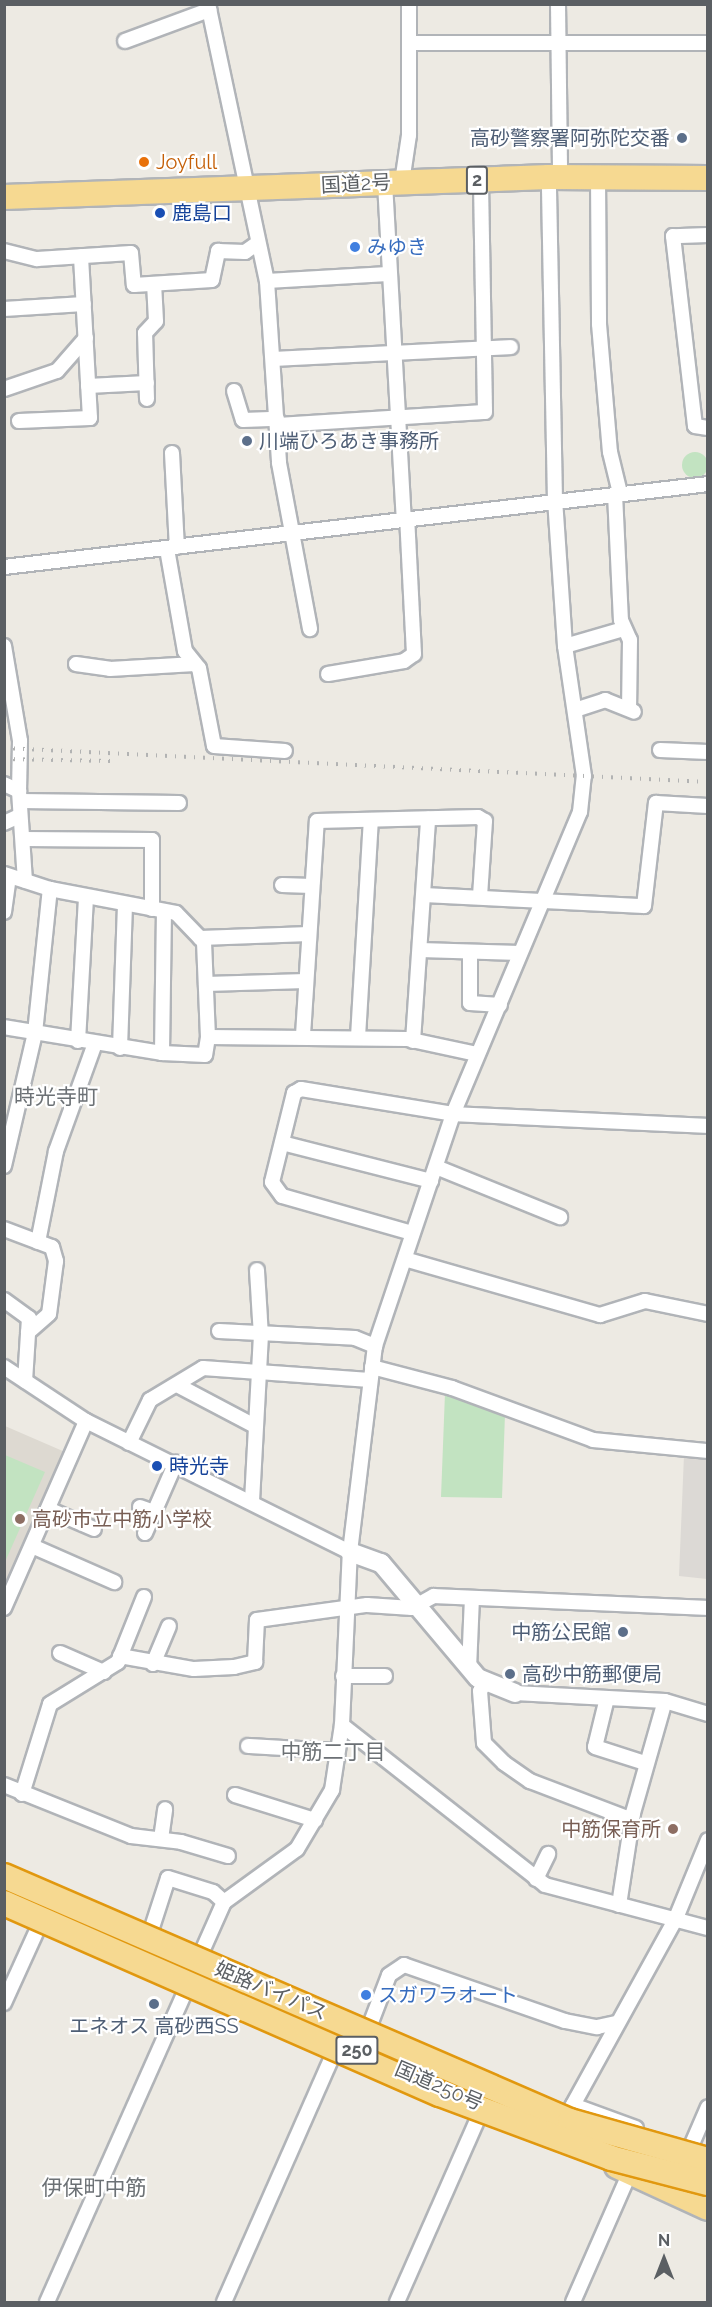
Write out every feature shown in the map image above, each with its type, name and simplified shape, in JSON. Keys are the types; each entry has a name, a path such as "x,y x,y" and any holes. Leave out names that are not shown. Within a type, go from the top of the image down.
{"highway":[{"name":"国道2号","path":"4,197 555,177 708,178"},
{"name":"国道250号","path":"4,1878 147,1943 194,1972 338,2042 484,2105 708,2208"},
{"name":"姫路バイパス","path":"4,1878 570,2121 700,2152"},
{"name":"国道250号","path":"4,1897 568,2115 708,2187"},
{"name":"姫路バイパス","path":"4,1903 440,2094 611,2158 708,2182"}],"street":[{"path":"327,674 414,654 388,274 393,183 409,135 409,4"},
{"path":"47,2302 224,1902 297,1849 332,1790 336,1751 342,1725 343,1676 350,1607 350,1552 375,1346 408,1260 412,1233 453,1114 500,1005 541,897 584,794 565,646 555,501 555,177 558,4"},
{"path":"125,41 208,7 267,281 275,359 277,422 310,629"},
{"path":"409,44 708,43"},
{"path":"575,710 605,700 633,711 630,640 623,629 617,494 610,452 599,324 598,177"},
{"path":"234,392 243,420 277,422 485,411 482,348 481,179"},
{"path":"708,235 673,236 695,426 708,428"},
{"path":"4,251 37,259 131,253 134,285 212,280 218,251 245,252 258,243"},
{"path":"19,421 90,418 81,256"},
{"path":"267,281 388,274"},
{"path":"147,399 144,333 156,321 154,284"},
{"path":"4,309 24,314 84,304"},
{"path":"4,389 57,371 86,338"},
{"path":"275,359 511,347"},
{"path":"88,386 147,383"},
{"path":"172,453 172,548 185,651 195,664 214,746 285,751"},
{"path":"4,567 708,484"},
{"path":"565,646 623,629"},
{"path":"4,646 20,741 20,816 25,881"},
{"path":"76,664 110,669 195,664"},
{"path":"660,750 708,752"},
{"path":"4,784 20,796 179,802"},
{"path":"424,895 541,897 644,906 656,803 708,806"},
{"path":"4,823 20,816"},
{"path":"303,1035 317,821 428,819 485,822 480,896"},
{"path":"412,1041 428,819"},
{"path":"358,1037 371,820"},
{"path":"23,839 152,840 158,910 162,1053"},
{"path":"4,912 7,875 50,889 176,913 200,938 206,984 208,1037 205,1055 162,1053 120,1048 4,1027"},
{"path":"282,885 312,886"},
{"path":"4,1166 34,1033 50,889"},
{"path":"78,1041 86,897"},
{"path":"120,1048 125,905"},
{"path":"200,938 309,934"},
{"path":"420,950 520,953"},
{"path":"470,952 470,1003 500,1005"},
{"path":"206,984 306,981"},
{"path":"208,1037 303,1035 358,1037 412,1041 477,1054"},
{"path":"38,1242 56,1151 95,1043"},
{"path":"412,1233 282,1196 272,1182 294,1093 301,1089 453,1114 708,1126"},
{"path":"282,1143 431,1181"},
{"path":"436,1167 545,1204 560,1217"},
{"path":"4,1228 52,1247 56,1286 49,1314 28,1332"},
{"path":"408,1260 600,1315 645,1301 708,1314"},
{"path":"252,1501 261,1334 257,1270"},
{"path":"4,1300 29,1318 25,1381"},
{"path":"219,1331 355,1338 375,1346"},
{"path":"4,1367 86,1421 129,1443 176,1462 350,1552 381,1563 418,1604 469,1669 485,1683 515,1693 665,1701 708,1714"},
{"path":"129,1443 150,1400 179,1386 203,1368 258,1375 371,1374 452,1388 593,1440 708,1451"},
{"path":"179,1386 255,1426"},
{"path":"4,1608 86,1421"},
{"path":"145,1533 176,1462"},
{"path":"140,1507 154,1512"},
{"path":"48,1509 94,1529"},
{"path":"32,1546 101,1569 114,1582"},
{"path":"120,1656 153,1664 204,1670 255,1662 257,1620 350,1607 418,1604 434,1596 708,1608"},
{"path":"22,1794 50,1704 104,1672 120,1656 144,1597"},
{"path":"469,1669 472,1598"},
{"path":"153,1664 170,1626"},
{"path":"60,1653 104,1672"},
{"path":"343,1676 385,1676"},
{"path":"485,1683 480,1691 484,1743 504,1763 530,1781 632,1820"},
{"path":"607,1698 595,1747 645,1763"},
{"path":"619,1905 632,1820 645,1763 665,1701"},
{"path":"342,1725 537,1879 561,1893 676,1918 708,1928"},
{"path":"248,1746 336,1751"},
{"path":"4,1785 85,1821 228,1856"},
{"path":"235,1795 315,1820"},
{"path":"161,1839 165,1809"},
{"path":"708,1840 706,1855 676,1918 616,2023 568,2115 700,2152 708,2148"},
{"path":"537,1879 548,1854"},
{"path":"147,1943 168,1878 213,1892 224,1902"},
{"path":"4,2003 44,1914"},
{"path":"365,2038 389,1975 404,1965 565,2021 597,2027 616,2023"},
{"path":"224,2302 338,2042"},
{"path":"397,2302 484,2105"},
{"path":"700,2152 708,2107"},
{"path":"573,2302 630,2172"}],"shaded area":[{"name":"高砂市立中筋小学校","path":"5,1426 65,1452 5,1586"},
{"path":"684,1455 707,1456 707,1579 679,1576"}],"green space":[{"path":"695,452 704,456 708,465 704,474 695,478 686,474 682,465 686,456"},
{"path":"445,1393 505,1414 502,1498 441,1497"},
{"path":"5,1455 45,1472 5,1562"}],"railway":[{"path":"4,748 708,782"},
{"path":"4,759 111,761"}],"place":[{"name":"高砂警察署阿弥陀交番","path":"682,138"},
{"name":"Joyfull","path":"144,162"},
{"name":"鹿島口","path":"160,213"},
{"name":"みゆき","path":"355,247"},
{"name":"川端ひろあき事務所","path":"247,441"},
{"name":"時光寺","path":"157,1466"},
{"name":"高砂市立中筋小学校","path":"20,1519"},
{"name":"中筋公民館","path":"623,1632"},
{"name":"高砂中筋郵便局","path":"510,1674"},
{"name":"中筋保育所","path":"673,1829"},
{"name":"スガワラオート","path":"366,1995"},
{"name":"エネオス 高砂西SS","path":"154,2004"}],"district":[{"name":"時光寺町","path":"56,1097"},
{"name":"中筋二丁目","path":"333,1752"},
{"name":"伊保町中筋","path":"94,2188"}]}
